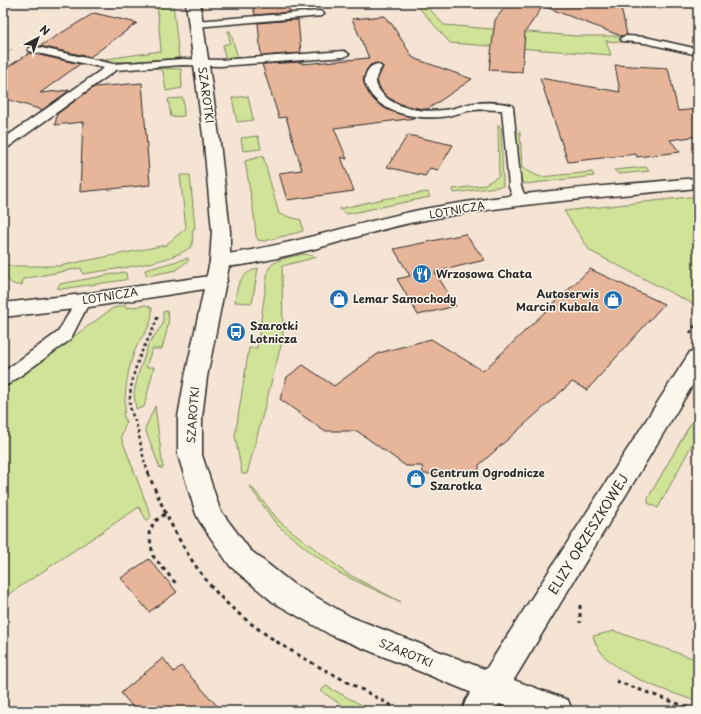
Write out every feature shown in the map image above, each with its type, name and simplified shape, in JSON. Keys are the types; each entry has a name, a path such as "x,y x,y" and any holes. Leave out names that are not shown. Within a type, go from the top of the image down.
{"street":[{"name":"SZAROTKI","path":"193,3 212,143 221,231 218,271 196,377 190,418 190,455 209,514 240,558 283,593 340,626 485,699 557,711"},
{"name":"LOTNICZA","path":"3,310 83,301 155,289 218,271 264,255 422,216 520,200 698,183"},
{"name":"ELIZY ORZESZKOWEJ","path":"485,699 698,358"}],"lane":[{"path":"196,24 319,14"},
{"path":"626,39 644,40 698,52"},
{"path":"33,49 114,66 201,62 220,63 344,54"},
{"path":"3,145 114,66"},
{"path":"377,67 370,74 370,83 375,92 385,101 404,110 427,114 452,112 478,106 507,107 516,191 520,200"},
{"path":"3,380 64,336 83,301"}],"path":[{"path":"137,428 130,407 132,381 142,350 158,322 158,306 155,289"},
{"path":"165,514 154,522 149,533 153,556 178,586"},
{"path":"616,680 698,711"}],"green space":[{"path":"157,3 173,3 179,58 125,62 99,60 161,51"},
{"path":"415,3 424,3 444,25 576,36 618,36 621,42 606,41 611,55 450,43"},
{"path":"228,31 230,31 238,58 225,59 223,45 230,43"},
{"path":"155,68 181,69 182,88 166,91 163,71"},
{"path":"248,96 253,120 237,122 232,98"},
{"path":"183,98 184,116 171,117 168,99"},
{"path":"498,124 501,128 503,186 454,193 453,189 484,185 499,176"},
{"path":"520,132 522,168 540,177 592,172 594,176 525,184 521,181 516,133"},
{"path":"258,136 261,149 243,151 241,138"},
{"path":"263,156 279,214 301,220 303,231 265,241 258,240 256,236 245,161"},
{"path":"646,167 649,171 619,174 614,170"},
{"path":"180,175 190,175 195,228 193,229 192,246 182,252 156,261 124,268 83,274 81,268 23,279 22,285 17,285 10,282 6,276 3,263 12,266 59,266 166,245 186,228"},
{"path":"428,192 430,197 347,214 339,209 383,199"},
{"path":"698,196 697,306 590,251 564,211"},
{"path":"304,254 317,257 282,266 283,338 247,474 242,474 235,436 249,348 257,348 268,270 279,260"},
{"path":"188,258 189,260 176,270 147,276 145,270"},
{"path":"258,268 252,303 235,302 240,280"},
{"path":"124,272 126,273 127,279 124,280 61,289 57,288 60,284"},
{"path":"126,305 126,308 146,305 152,308 151,321 135,350 128,372 125,412 123,413 126,423 121,437 151,516 147,521 139,507 3,598 3,388 113,308"},
{"path":"167,311 169,320 162,349 152,349 146,367 154,367 144,407 136,409 134,393 138,375 149,343 163,324 163,312"},
{"path":"155,406 163,468 160,468 145,429"},
{"path":"698,411 698,433 658,508 648,503 648,498"},
{"path":"250,485 280,522 346,573 401,602 339,573 308,550 277,525"},
{"path":"614,631 698,660 698,702 653,686 622,670 609,660 599,649 593,636"},
{"path":"326,686 373,711 350,711 321,691"}],"building":[{"path":"252,3 286,3 290,12 255,15"},
{"path":"508,3 620,3 627,35 621,36 543,6 525,32 522,72 489,70 495,20"},
{"path":"94,13 137,23 90,57 40,46"},
{"path":"385,16 413,58 472,79 428,109 423,109 403,105 387,97 381,90 377,81 383,67 377,63 370,65 363,80 369,94 376,102 386,109 416,118 334,128 347,159 341,157 354,191 287,200 279,173 302,170 286,117 279,118 262,64 302,62 302,64 369,58 352,19"},
{"path":"298,20 301,53 261,56 258,23"},
{"path":"30,53 80,64 40,93 70,90 42,110 3,98 3,70"},
{"path":"615,65 668,68 678,111 698,109 698,136 670,140 680,152 637,157 636,154 568,162 540,78 620,92"},
{"path":"142,83 150,185 80,192 83,122 55,125 57,114 94,87"},
{"path":"408,135 453,145 438,170 430,168 425,176 387,167"},
{"name":"Wrzosowa Chata","path":"465,234 485,260 435,272 456,306 418,315 397,279 410,276 394,249"},
{"path":"590,269 664,304 587,390 572,382 479,465 479,473 423,474 422,466 406,466 357,431 324,431 280,399 287,377 303,365 334,386 379,353 431,339 483,371"},
{"path":"149,559 177,592 149,612 121,578"},
{"path":"163,658 174,672 181,666 222,711 136,711 121,693"}],"place":[{"name":"Wrzosowa Chata","path":"422,274"},
{"name":"Lemar Samochody","path":"339,299"},
{"name":"Autoserwis Marcin Kubala","path":"613,300"},
{"name":"Szarotki Lotnicza","path":"236,332"},
{"name":"Centrum Ogrodnicze Szarotka","path":"416,479"}]}
